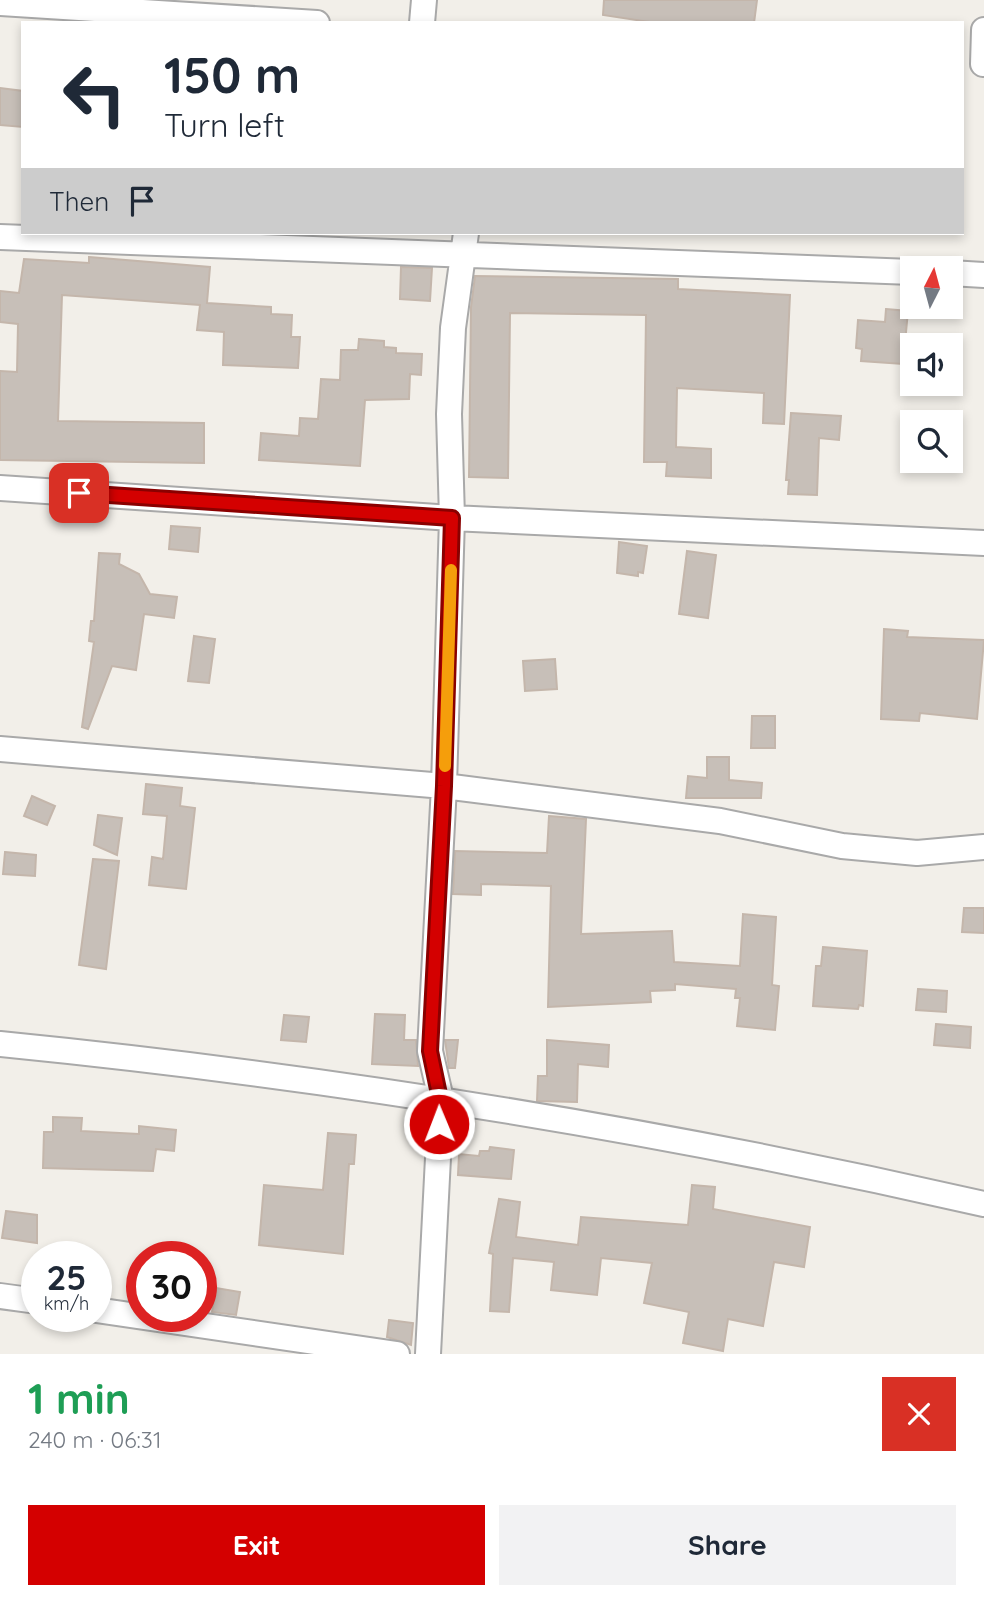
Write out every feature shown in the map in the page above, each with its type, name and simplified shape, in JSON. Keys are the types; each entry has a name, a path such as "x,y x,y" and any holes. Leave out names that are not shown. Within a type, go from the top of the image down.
{"street":[{"path":"422,21 424,0"},
{"path":"0,3 285,21"},
{"path":"964,62 984,64 984,30"},
{"path":"0,237 465,243 900,271"},
{"path":"428,1354 440,1099 430,1051 444,786 452,518 449,414 453,328 465,243"},
{"path":"963,274 984,275"},
{"path":"0,488 452,518 984,543"},
{"path":"0,749 444,786 720,821 842,845 917,853 984,848"},
{"path":"0,1044 145,1058 440,1099 839,1171 984,1204"},
{"path":"0,1296 21,1299"},
{"path":"112,1312 397,1354"}],"building":[{"path":"604,0 757,0 754,21 643,21 603,15"},
{"path":"0,88 21,91 21,127 0,125"},
{"path":"89,257 210,267 207,303 271,307 271,314 292,315 291,337 300,337 298,368 223,365 224,332 197,330 200,305 62,295 58,421 204,423 204,463 0,460 0,371 17,372 18,324 0,322 0,291 19,293 24,259 89,263"},
{"path":"401,267 432,268 430,301 400,299"},
{"path":"475,276 678,279 678,289 790,295 784,424 763,423 764,393 677,388 676,447 711,449 711,478 666,476 667,462 644,462 646,315 510,313 508,478 469,477 471,307"},
{"path":"886,309 900,310 900,319 907,319 906,333 900,333 900,364 861,361 862,349 856,348 858,320 885,322"},
{"path":"359,339 384,341 384,347 396,348 396,353 422,354 421,375 410,374 409,399 365,400 360,466 259,460 261,433 299,436 300,418 318,419 321,379 340,380 341,350 358,350"},
{"path":"791,413 841,416 839,440 819,438 817,495 788,494 789,480 786,480"},
{"path":"171,526 200,528 198,552 169,549"},
{"path":"619,542 647,546 643,573 638,572 638,576 617,573"},
{"path":"687,551 716,555 708,618 679,614"},
{"path":"99,553 120,554 119,564 139,574 150,594 177,597 174,618 144,614 136,670 112,666 88,729 82,727 94,642 89,641 91,621 94,621"},
{"path":"884,629 908,631 907,637 984,640 977,719 920,713 919,721 881,719"},
{"path":"194,636 215,639 209,683 188,681"},
{"path":"555,659 557,689 525,691 523,661"},
{"path":"752,716 775,716 775,748 751,748"},
{"path":"707,757 729,757 729,780 762,783 761,798 686,798 688,776 707,778"},
{"path":"146,784 182,788 180,806 195,808 186,889 149,885 152,857 163,859 167,816 143,814"},
{"path":"32,796 55,806 47,825 24,816"},
{"path":"98,815 122,818 117,855 94,845"},
{"path":"549,816 586,819 581,934 672,931 674,962 740,966 743,914 776,917 772,985 779,986 775,1030 737,1026 740,998 735,998 736,989 675,984 675,990 650,991 651,1002 548,1007 551,886 481,884 481,895 453,894 455,851 547,853"},
{"path":"5,852 36,855 35,876 3,874"},
{"path":"93,859 119,861 106,969 79,965"},
{"path":"964,908 984,908 984,933 962,932"},
{"path":"823,947 867,951 863,1006 859,1005 858,1009 813,1006 816,966 821,966"},
{"path":"918,989 947,991 946,1012 916,1010"},
{"path":"375,1014 405,1015 404,1040 416,1040 418,1066 372,1064"},
{"path":"284,1015 309,1017 306,1042 281,1040"},
{"path":"936,1024 971,1027 970,1048 934,1045"},
{"path":"445,1040 458,1040 455,1068 449,1068"},
{"path":"547,1040 609,1045 608,1067 578,1064 577,1102 537,1101 538,1076 547,1076"},
{"path":"53,1117 82,1118 81,1131 139,1134 139,1126 176,1130 174,1151 156,1149 153,1171 43,1168 44,1132 53,1132"},
{"path":"328,1133 356,1135 354,1164 349,1164 343,1254 259,1245 264,1185 323,1190"},
{"path":"490,1147 514,1150 511,1179 458,1175 459,1154 479,1156 480,1151 489,1151"},
{"path":"692,1185 715,1187 713,1209 810,1227 804,1267 774,1262 763,1326 728,1319 723,1351 683,1343 689,1312 644,1303 652,1263 601,1258 597,1295 551,1290 554,1262 513,1258 509,1312 490,1311 493,1254 489,1253 499,1199 520,1202 516,1237 578,1245 581,1217 688,1225"},
{"path":"6,1211 37,1215 37,1241 2,1238"},
{"path":"217,1288 240,1292 236,1315 217,1313"},
{"path":"389,1320 413,1323 411,1345 387,1337"}],"slow traffic":[{"path":"445,766 451,570"}],"route":[{"path":"79,493 291,505 452,518 444,786 430,1051 440,1099 439,1124"}]}
